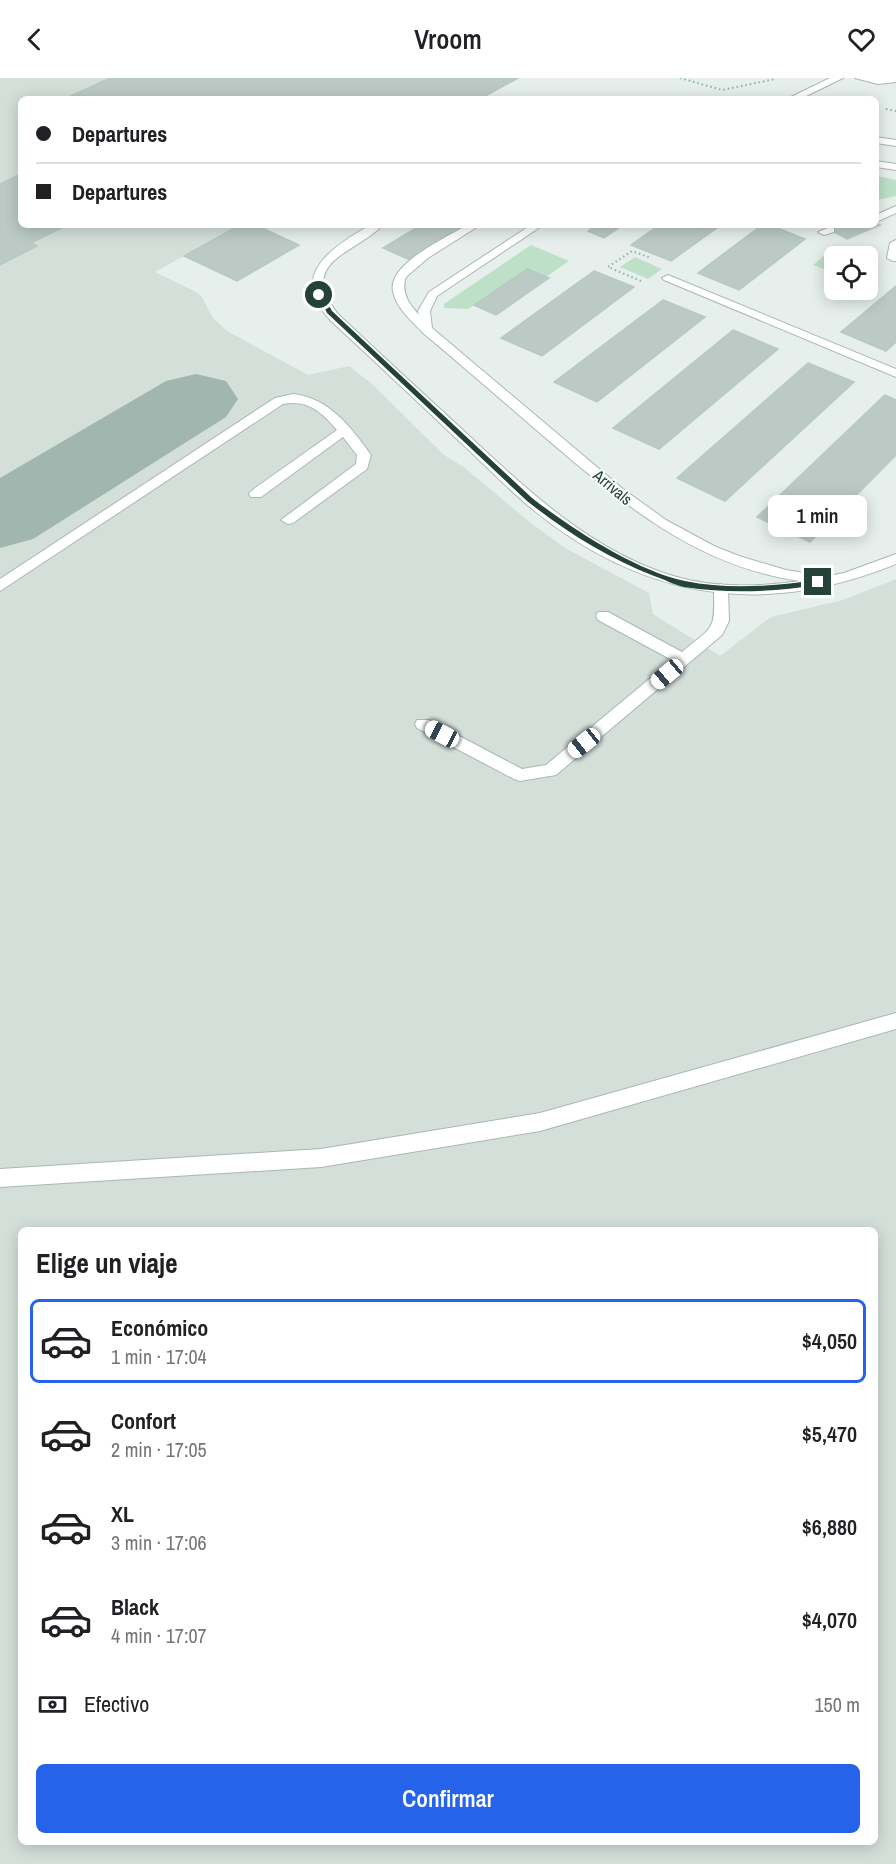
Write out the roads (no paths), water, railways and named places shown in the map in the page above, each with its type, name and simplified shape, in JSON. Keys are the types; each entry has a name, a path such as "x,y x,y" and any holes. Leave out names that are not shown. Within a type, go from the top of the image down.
{"street":[{"path":"799,96 838,78"},
{"path":"860,78 878,81 892,81 896,78"},
{"path":"879,140 896,143"},
{"path":"879,164 896,167"},
{"path":"879,209 896,203"},
{"path":"879,218 896,209"},
{"path":"373,228 342,247 323,266 318,288 323,303 529,500 560,523 634,565 683,584 721,589 769,590 833,580 873,569 896,559"},
{"name":"Arrivals","path":"471,228 414,263 401,274 398,285 399,295 427,330 618,492 650,516 698,543 744,563 804,577 833,580"},
{"path":"427,330 422,314 432,294 533,228"},
{"path":"893,258 896,243"},
{"path":"668,278 896,374"},
{"path":"0,586 279,401 290,397 310,398 319,404 364,455 362,466 288,520"},
{"path":"256,494 343,431"},
{"path":"423,724 520,776 550,771 717,631 722,621 721,589"},
{"path":"603,616 684,660"},
{"path":"0,1178 321,1158 540,1122 896,1021"}]}
